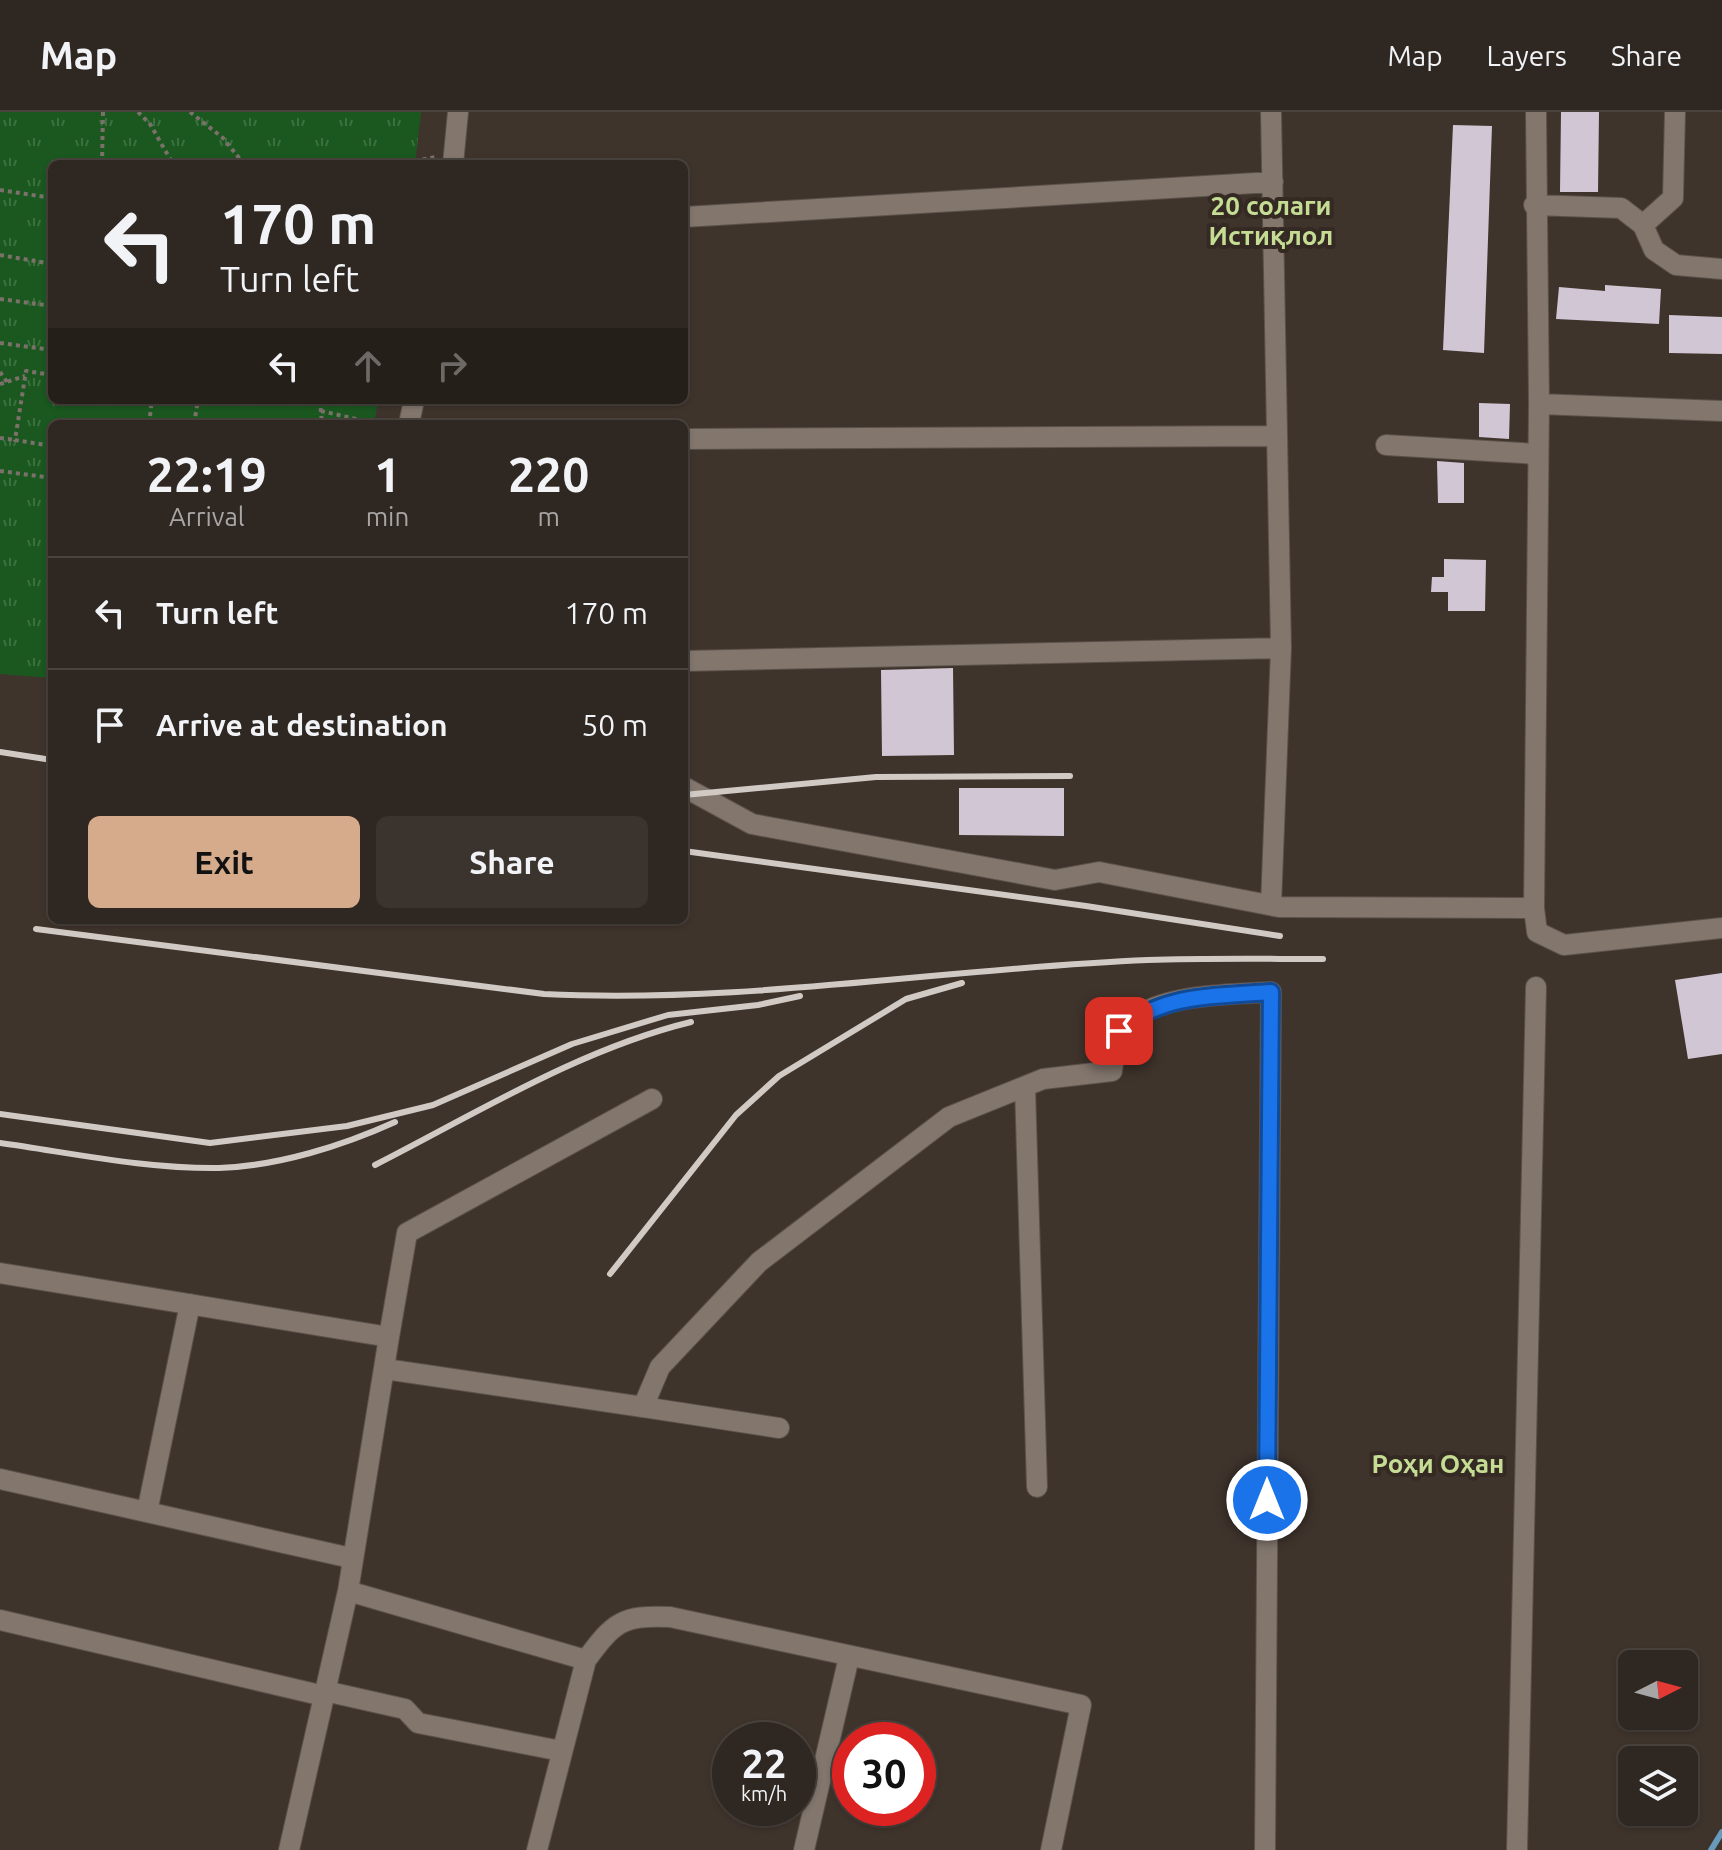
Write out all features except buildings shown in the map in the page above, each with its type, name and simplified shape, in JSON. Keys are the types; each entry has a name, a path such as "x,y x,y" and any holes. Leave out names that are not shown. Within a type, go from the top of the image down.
{"street":[{"path":"453,160 458,112"},
{"path":"1271,112 1281,648 1271,905"},
{"path":"1536,112 1534,205 1539,404 1534,908 1537,932 1564,945 1722,928"},
{"path":"1643,225 1673,198 1675,112"},
{"path":"688,217 1273,182"},
{"path":"1534,205 1621,208 1643,225 1654,250 1676,265 1722,269"},
{"path":"1539,404 1722,411"},
{"path":"688,439 1277,436"},
{"path":"1386,445 1538,454"},
{"path":"688,661 1281,648"},
{"path":"688,789 752,824 1055,880 1099,872 1271,905 1534,908"},
{"path":"1517,1850 1536,987"},
{"path":"643,1407 660,1367 759,1262 949,1117 1043,1079 1112,1071 1119,1031 1138,1014 1185,998 1271,992 1265,1850"},
{"path":"1025,1087 1037,1487"},
{"path":"289,1850 348,1591 351,1558 407,1233 652,1099"},
{"path":"0,1273 389,1337"},
{"path":"147,1512 190,1304"},
{"path":"385,1369 779,1428"},
{"path":"0,1479 351,1558"},
{"path":"348,1591 586,1660"},
{"path":"537,1850 586,1660 607,1631 636,1615 670,1617 1081,1705 1051,1850"},
{"path":"0,1620 324,1694 405,1709 418,1723 561,1751"},
{"path":"804,1850 849,1657"}],"path":[{"path":"102,160 103,112"},
{"path":"138,112 150,124 171,160"},
{"path":"190,112 223,138 241,160"},
{"path":"416,160 429,157 447,160"},
{"path":"0,190 48,197"},
{"path":"0,255 48,263"},
{"path":"0,299 48,305"},
{"path":"0,343 48,349"},
{"path":"15,440 26,371 48,374"},
{"path":"0,372 7,382"},
{"path":"0,384 25,376"},
{"path":"320,404 322,420"},
{"path":"321,411 355,420"},
{"path":"0,439 48,445"},
{"path":"0,471 48,477"}],"green space":[{"path":"0,112 421,112 415,160 48,160 48,404 377,404 375,420 48,420 48,678 0,674"}],"waterway":[{"path":"1711,1850 1722,1832"}],"railway":[{"path":"0,752 48,759"},
{"path":"688,795 876,777 1070,776"},
{"path":"688,852 1280,936"},
{"path":"36,929 544,994 620,996 771,990 1148,960 1323,959"},
{"path":"610,1274 736,1115 779,1076 906,999 962,983"},
{"path":"0,1114 210,1143 347,1126 433,1105 572,1044 668,1015 758,1005 800,996"},
{"path":"375,1165 569,1065 609,1048 691,1022"},
{"path":"0,1143 137,1163 219,1168 264,1163 309,1153 395,1122"}],"district":[{"name":"20 солаги Истиқлол","path":"1271,220"},
{"name":"Роҳи Оҳан","path":"1438,1463"}],"route":[{"path":"1119,1031 1138,1014 1185,998 1271,992 1267,1500"}]}
